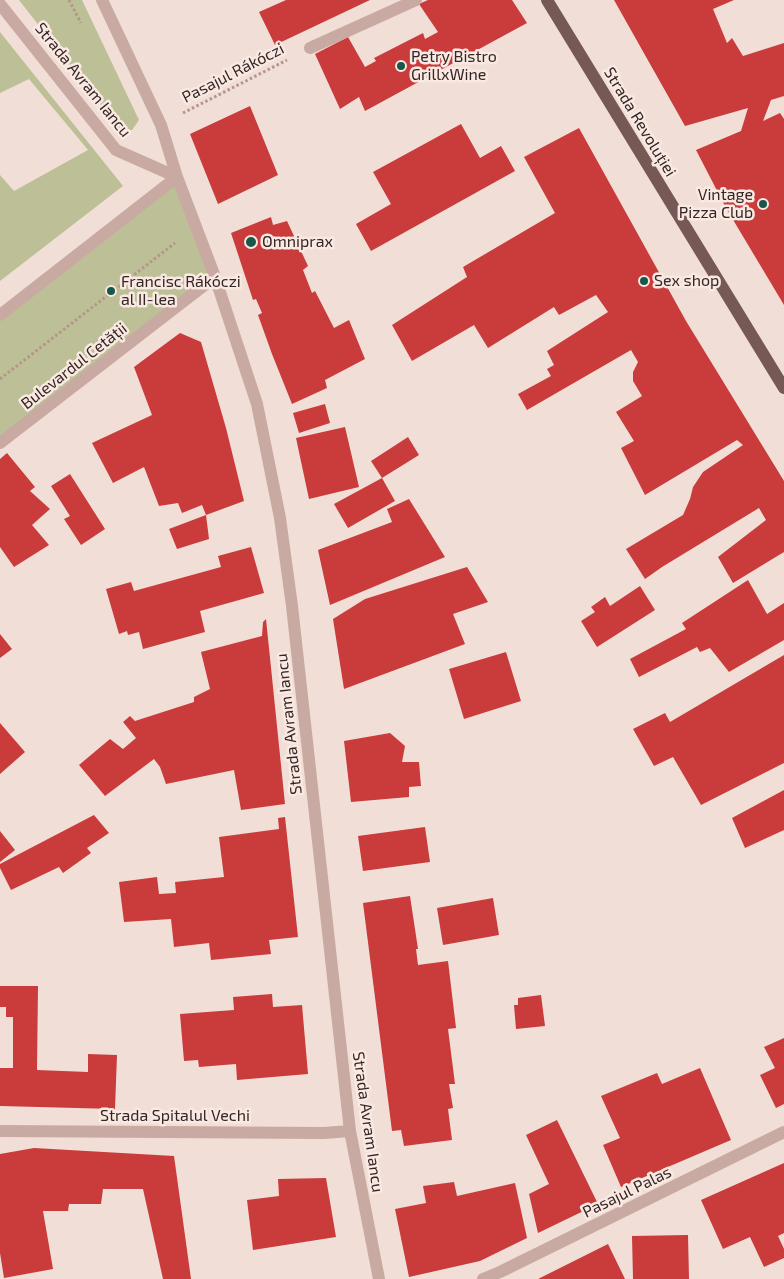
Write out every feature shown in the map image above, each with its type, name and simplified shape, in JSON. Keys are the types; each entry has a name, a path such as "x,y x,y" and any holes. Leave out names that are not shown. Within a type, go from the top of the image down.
{"main road":[{"name":"Strada Revoluției","path":"547,0 784,388"}],"street":[{"name":"Strada Avram Iancu","path":"102,0 161,125 195,228 215,277 258,404 280,518 292,606 350,1131 379,1279"},
{"path":"310,48 416,0"},
{"name":"Strada Avram Iancu","path":"0,4 116,150 178,177"},
{"path":"0,315 178,177"},
{"name":"Bulevardul Cetății","path":"0,443 215,277"},
{"name":"Strada Spitalul Vechi","path":"0,1131 314,1133 350,1131"},
{"name":"Pasajul Palas","path":"483,1279 784,1132"}],"path":[{"name":"Pasajul Rákóczi","path":"177,116 310,48"},
{"path":"0,379 195,228"}],"green space":[{"path":"19,0 82,0 139,120 132,130 121,131"},
{"path":"0,32 123,186 0,281 0,175 14,191 88,150 29,79 0,93"},
{"path":"177,177 215,277 0,443 0,315"}],"building":[{"path":"286,0 370,0 275,45 259,12"},
{"path":"428,0 512,0 527,23 365,111 359,97 340,109 315,54 348,37 365,67 376,61 374,58 423,33 425,39 438,32 419,4"},
{"path":"614,0 734,0 713,9 727,43 732,38 743,56 784,43 784,96 771,100 763,121 780,113 784,119 784,305 726,208 696,150 741,131 748,108 685,126"},
{"path":"250,106 278,175 218,204 190,134"},
{"path":"461,124 480,158 501,146 515,171 371,251 356,224 391,204 373,172"},
{"path":"579,128 686,321 784,481 784,552 733,583 718,557 766,520 759,508 645,579 626,549 683,515 693,487 703,472 743,445 737,440 645,495 621,448 634,441 616,412 642,396 633,381 633,372 638,362 631,350 527,410 518,394 551,376 547,369 554,365 547,351 608,312 596,295 559,315 554,307 488,348 474,325 412,361 392,325 467,277 463,267 555,213 524,157"},
{"path":"271,217 273,225 287,221 308,266 303,270 312,293 315,291 334,328 349,320 365,359 325,380 327,388 292,404 258,315 262,313 256,299 253,300 231,233"},
{"path":"180,333 201,342 226,428 244,501 206,515 202,505 182,513 178,503 159,506 144,467 113,483 92,443 152,415 134,367"},
{"path":"325,404 330,423 299,433 293,413"},
{"path":"345,427 359,487 309,499 296,438"},
{"path":"408,437 419,455 382,478 371,461"},
{"path":"7,453 35,487 30,491 50,509 32,525 49,545 14,567 0,547 0,459"},
{"path":"70,474 105,529 81,545 64,519 70,516 51,486"},
{"path":"382,478 395,501 348,528 334,504"},
{"path":"409,499 445,557 330,605 318,550 392,522 387,509"},
{"path":"206,515 209,539 177,549 169,529"},
{"path":"251,547 264,593 200,611 205,632 143,649 139,632 128,635 127,631 119,634 106,589 131,582 134,591 221,567 218,556"},
{"path":"467,567 488,602 453,614 465,644 344,689 333,619 365,599"},
{"path":"748,580 767,614 784,603 784,640 729,672 710,648 700,652 697,647 639,677 630,659 686,629 682,623"},
{"path":"640,586 655,610 597,647 581,621 595,612 591,607 605,597 610,606"},
{"path":"266,619 285,804 241,810 234,770 166,784 160,767 154,759 105,796 79,765 110,739 123,749 136,738 123,722 130,716 135,721 194,702 194,697 210,689 201,652 262,636 263,622"},
{"path":"0,634 12,649 0,658"},
{"path":"506,652 521,701 464,719 449,669"},
{"path":"784,655 784,763 701,805 673,757 654,766 633,729 665,713 670,722"},
{"path":"0,723 25,752 0,774"},
{"path":"390,733 405,746 402,762 419,762 421,786 409,787 409,797 351,802 344,741"},
{"path":"784,790 784,830 745,848 732,818"},
{"path":"94,815 109,833 87,848 91,853 63,873 59,867 11,890 0,868 0,864"},
{"path":"285,817 298,937 269,940 271,954 211,960 209,943 174,947 171,919 124,922 119,882 157,877 159,894 176,893 175,882 224,877 219,837 279,829 278,818"},
{"path":"425,827 430,862 363,871 358,836"},
{"path":"0,831 15,850 0,862"},
{"path":"410,896 418,949 416,949 418,965 448,961 456,1028 448,1029 455,1084 449,1084 453,1108 448,1109 452,1140 404,1146 401,1130 392,1131 363,903"},
{"path":"493,898 499,935 443,945 437,908"},
{"path":"0,986 38,986 37,1070 88,1072 88,1054 117,1055 115,1109 0,1106 0,1068 13,1068 13,1017 6,1017 6,1007 0,1007"},
{"path":"272,994 273,1007 302,1005 308,1074 237,1080 236,1064 199,1067 198,1060 184,1061 180,1014 234,1010 233,997"},
{"path":"541,995 545,1026 516,1029 514,1005 518,1005 518,998"},
{"path":"784,1038 784,1104 776,1108 760,1075 775,1068 764,1047"},
{"path":"700,1068 731,1140 621,1187 603,1145 620,1138 601,1096 657,1073 662,1084"},
{"path":"557,1120 598,1204 538,1233 529,1194 549,1184 526,1135"},
{"path":"34,1148 174,1156 191,1279 163,1279 143,1189 103,1189 101,1204 69,1204 68,1211 43,1211 53,1269 4,1278 0,1253 0,1154"},
{"path":"784,1163 784,1233 778,1236 784,1249 784,1258 764,1267 750,1237 723,1249 701,1200"},
{"path":"326,1178 336,1237 253,1250 247,1200 279,1196 278,1179"},
{"path":"454,1182 457,1196 515,1183 527,1238 480,1261 409,1277 395,1209 426,1203 423,1186"},
{"path":"688,1235 689,1279 633,1279 632,1236"},
{"path":"608,1244 625,1279 538,1279"}],"place":[{"name":"Petry Bistro GrillxWine","path":"401,66"},
{"name":"Vintage Pizza Club","path":"763,204"},
{"name":"Omniprax","path":"251,242"},
{"name":"Sex shop","path":"644,281"},
{"name":"Francisc Rákóczi al II-lea","path":"111,291"}]}
